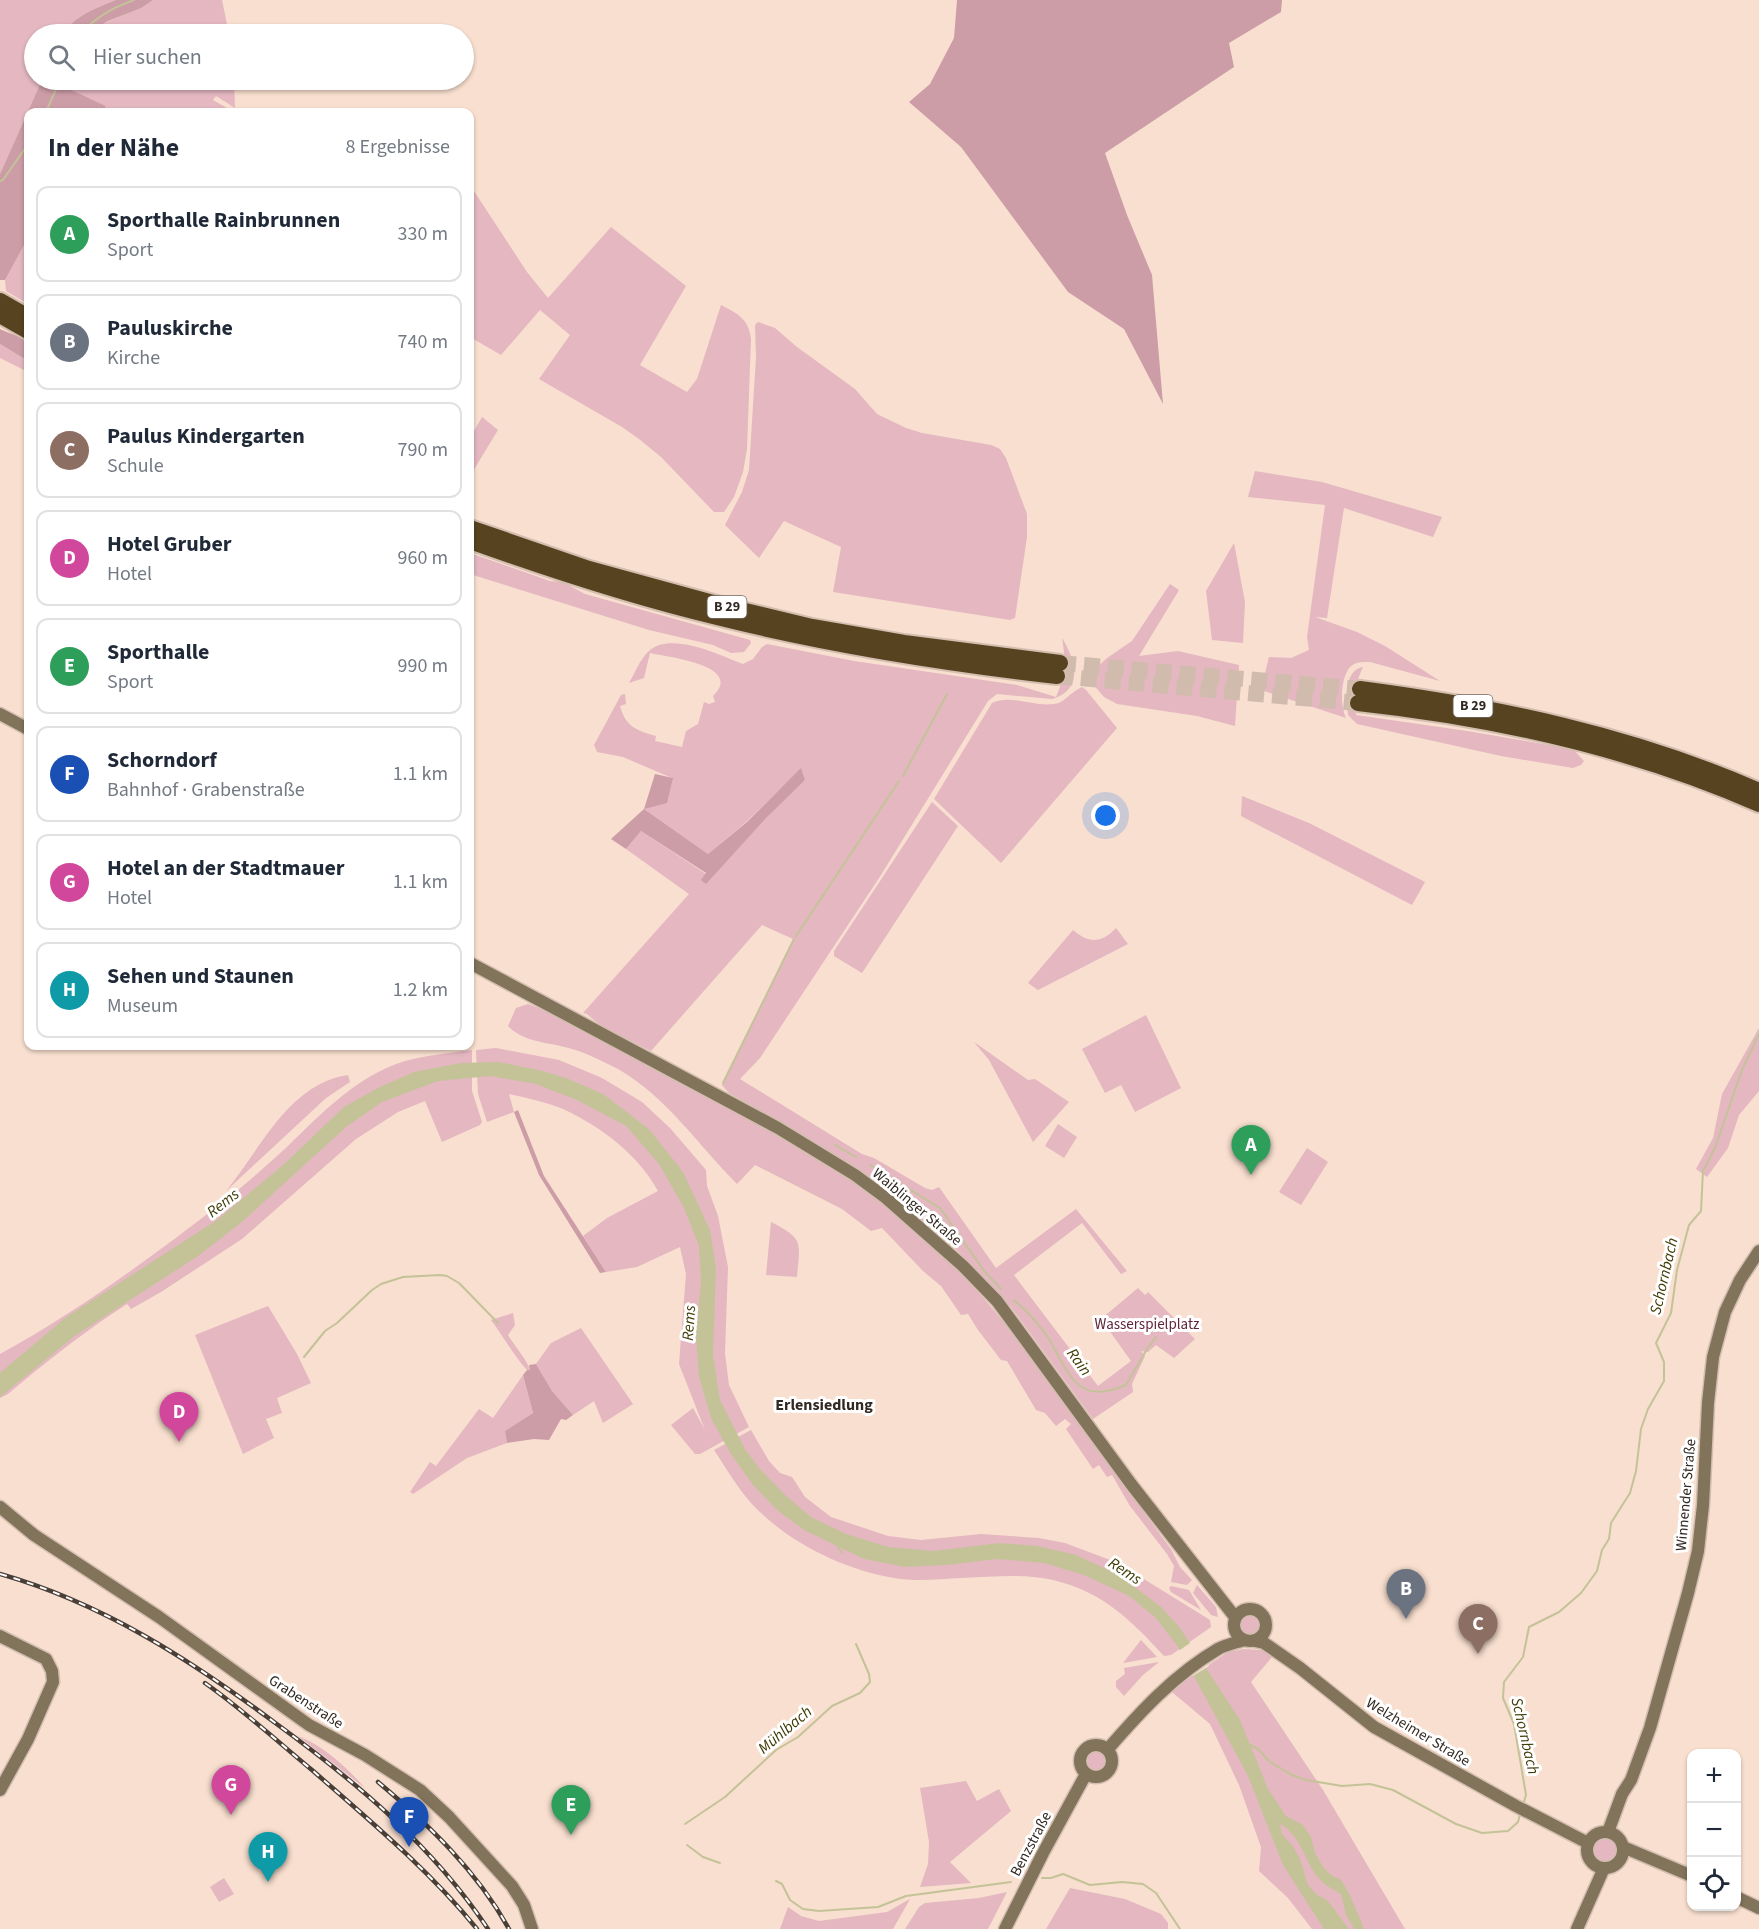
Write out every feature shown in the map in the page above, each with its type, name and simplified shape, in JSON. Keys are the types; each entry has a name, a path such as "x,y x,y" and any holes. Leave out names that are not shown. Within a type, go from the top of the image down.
{"highway":[{"path":"0,301 24,315"},
{"path":"0,315 24,329"},
{"name":"B 29","path":"474,529 589,569 723,606 812,627 1059,669 898,654 794,635 640,596 566,574 474,542"},
{"name":"B 29","path":"1359,696 1665,754 1759,790"},
{"name":"B 29","path":"1584,737 1759,804"}],"main road":[{"path":"0,714 24,727"},
{"name":"Waiblinger Straße","path":"474,965 778,1128 855,1175 886,1198 963,1266 997,1301 1172,1539 1230,1609 1234,1622"},
{"name":"Winnender Straße","path":"1612,1833 1622,1794 1631,1780 1650,1728 1698,1551 1713,1357 1725,1312 1740,1280 1759,1251"},
{"name":"Grabenstraße","path":"0,1507 34,1535 159,1617 309,1725 365,1755 420,1790 512,1886 524,1905 531,1926"},
{"name":"Grabenstraße","path":"3,1518 34,1535"},
{"name":"Waiblinger Straße","path":"1207,1580 1246,1609"},
{"path":"1086,1774 1100,1777 1110,1770 1113,1760 1108,1749 1134,1719 1179,1677 1220,1648 1262,1636 1266,1629 1266,1621 1262,1613 1246,1609 1240,1612 1220,1648"},
{"path":"1234,1622 1236,1635 1249,1641"},
{"name":"Welzheimer Straße","path":"1266,1629 1270,1637 1300,1668"},
{"path":"0,1636 46,1659 52,1671 53,1682 0,1790"},
{"name":"Welzheimer Straße","path":"1249,1641 1264,1643 1300,1668 1374,1727 1516,1806 1591,1840"},
{"name":"Benzstraße","path":"1005,1929 1086,1774 1080,1764 1082,1753 1097,1745 1108,1749"},
{"path":"1600,1867 1588,1853 1591,1840 1598,1833 1612,1833 1623,1851 1687,1876"},
{"path":"1600,1867 1615,1865 1623,1851"},
{"path":"1577,1928 1582,1904 1600,1867"},
{"path":"1741,1899 1759,1908"}],"green space":[{"path":"0,0 116,0 71,24 24,24 24,90 38,90 29,108 24,108 24,120 0,174"},
{"path":"153,0 222,0 227,24 102,24"},
{"path":"72,90 234,90 235,108 216,96 213,100 227,108 105,108 106,106"},
{"path":"474,191 527,272 548,298 611,227 686,286 640,365 687,392 697,379 721,305 737,314 748,326 751,339 747,449 743,472 734,497 724,512 714,512 661,457 639,439 539,379 570,335 540,310 501,355 474,339"},
{"path":"24,245 24,302 6,291 5,280"},
{"path":"758,322 775,328 855,389 877,414 922,433 991,445 1000,449 1006,458 1027,514 1027,537 1015,618 1010,620 833,592 841,547 784,521 759,558 725,525 742,492 749,470 756,357 755,325"},
{"path":"0,344 24,359 24,370 0,358"},
{"path":"482,417 498,430 474,469 474,431"},
{"path":"1255,471 1322,482 1442,517 1433,537 1344,508 1327,618 1315,617 1357,632 1385,646 1440,681 1370,662 1356,663 1347,671 1343,684 1342,699 1346,718 1261,690 1269,657 1291,658 1309,650 1307,637 1325,505 1248,497"},
{"path":"1234,543 1245,602 1243,643 1212,640 1206,591"},
{"path":"474,554 550,581 563,582 585,594 750,640 751,643 744,652 731,653 713,645 649,630 474,575"},
{"path":"1170,584 1179,590 1139,656 1178,651 1239,665 1235,726 1197,716 1117,704 1104,697 1092,683 1089,675 1107,658 1132,641"},
{"path":"1062,638 1071,655 1074,673 1069,688 1056,697 1061,682 1064,668"},
{"name":"Wasserspielplatz","path":"682,644 743,664 753,659 767,644 854,661 1017,685 1056,697 1052,699 997,694 988,701 881,875 760,1058 740,1079 862,1154 874,1158 925,1188 932,1190 939,1187 996,1268 1076,1209 1127,1271 1121,1274 1082,1223 1014,1275 1098,1386 1131,1361 1101,1319 1138,1288 1145,1295 1148,1292 1195,1339 1174,1358 1156,1345 1148,1352 1141,1351 1145,1356 1132,1384 1133,1392 1093,1419 1011,1307 954,1247 874,1182 841,1159 729,1093 722,1085 793,939 762,925 651,1051 601,1026 583,1013 689,894 626,849 641,831 706,874 805,780 801,769 745,823 708,854 644,809 672,778 623,757 597,752 594,745 621,695 625,694 626,704 620,706 622,713 633,727 656,736 655,741 682,747 686,731 698,724 704,702 709,704 715,702 713,696 720,685 719,677 712,670 700,664 650,653 644,678 629,683 646,654 658,645"},
{"path":"1363,667 1355,690 1356,715 1573,749 1584,761 1573,768 1501,756 1357,724 1348,715 1348,686 1352,674"},
{"path":"1082,687 1117,728 1001,863 934,799 992,703 1014,700 1054,704 1061,702"},
{"path":"1242,796 1309,823 1425,882 1412,905 1241,816"},
{"path":"932,802 958,826 862,973 834,956 834,951"},
{"path":"1116,928 1128,944 1038,990 1028,983 1073,930 1084,938 1095,940 1106,937"},
{"path":"528,1004 544,1010 752,1118 852,1180 899,1214 941,1252 1004,1322 1061,1396 1171,1549 1180,1567 1192,1580 1187,1585 1171,1582 1174,1566 1167,1554 1130,1506 1112,1475 1107,1477 1099,1465 1093,1469 1066,1429 1071,1424 1065,1419 1056,1426 1045,1413 1036,1410 1007,1361 1001,1360 968,1314 961,1315 941,1286 923,1271 882,1228 871,1231 842,1209 755,1165 737,1184 667,1107 636,1080 584,1053 529,1039 514,1032 508,1026 516,1008"},
{"path":"1146,1015 1181,1088 1135,1112 1121,1085 1105,1093 1082,1049"},
{"path":"1759,1028 1759,1091 1739,1115 1728,1148 1707,1177 1696,1169 1713,1138 1722,1094"},
{"path":"974,1042 1028,1080 1035,1079 1069,1102 1033,1142 989,1060"},
{"path":"496,1048 559,1060 602,1078 642,1102 670,1128 706,1170 707,1186 718,1216 728,1267 725,1353 729,1385 749,1427 700,1454 695,1454 671,1425 693,1408 705,1430 679,1364 686,1274 680,1247 637,1267 606,1272 583,1236 607,1218 658,1191 643,1169 620,1145 578,1116 563,1109 509,1094 514,1112 487,1122 478,1094 476,1050"},
{"path":"472,1050 472,1091 482,1122 480,1125 442,1142 425,1101 398,1112 356,1139 242,1239 131,1309 127,1304 0,1398 0,1354 85,1303 193,1225 246,1184 342,1096 371,1076 405,1061"},
{"path":"348,1075 350,1082 326,1098 226,1191 264,1138 292,1105 309,1091 327,1081"},
{"path":"1058,1124 1077,1137 1064,1158 1045,1146"},
{"path":"1307,1148 1328,1162 1301,1205 1279,1192"},
{"path":"771,1222 795,1237 798,1242 797,1277 766,1275"},
{"path":"268,1306 297,1354 311,1383 277,1398 282,1413 266,1419 274,1438 243,1454 195,1335"},
{"path":"513,1313 515,1325 508,1335 530,1370 522,1364 491,1320"},
{"path":"581,1328 633,1404 603,1423 594,1401 573,1415 552,1391 536,1364 551,1343"},
{"path":"523,1375 533,1413 505,1431 507,1443 467,1458 413,1494 410,1492 430,1462 436,1466 479,1409 493,1418"},
{"path":"751,1430 769,1461 780,1473 792,1477 805,1497 831,1517 888,1536 921,1540 981,1534 1039,1538 1065,1543 1118,1563 1210,1620 1211,1627 1171,1655 1164,1656 1119,1612 1098,1598 1071,1585 1026,1576 902,1579 874,1574 835,1561 798,1541 765,1517 741,1490 714,1450"},
{"path":"1197,1585 1216,1607 1218,1617 1211,1615 1193,1593"},
{"path":"1171,1586 1189,1590 1201,1610 1171,1592 1169,1588"},
{"path":"1250,1612 1259,1616 1263,1625 1259,1634 1250,1638 1241,1634 1237,1625 1241,1616"},
{"path":"1141,1640 1157,1657 1123,1663"},
{"path":"1244,1649 1262,1650 1272,1657 1251,1682 1323,1790 1405,1929 1312,1929 1288,1898 1259,1871 1261,1847 1239,1785 1210,1724 1172,1692 1228,1652"},
{"path":"1159,1662 1143,1675 1124,1696 1116,1687 1116,1681 1125,1674 1124,1668"},
{"path":"298,1736 334,1758 365,1788"},
{"path":"1093,1751 1101,1751 1107,1757 1107,1765 1101,1771 1093,1771 1087,1765 1087,1757"},
{"path":"966,1781 977,1801 999,1789 1011,1811 950,1862 971,1883 920,1887 928,1864 929,1842 920,1788"},
{"path":"1606,1837 1615,1841 1619,1850 1615,1859 1606,1863 1597,1859 1593,1850 1597,1841"},
{"path":"224,1878 234,1894 219,1902 210,1887"},
{"path":"1070,1888 1125,1899 1161,1914 1168,1923 1168,1929 1046,1929"},
{"path":"1007,1892 988,1929 905,1929 919,1907 925,1903 979,1898"},
{"path":"910,1899 893,1929 780,1929 788,1907 801,1916 819,1921 887,1912"}],"shaded area":[{"path":"116,0 153,0 141,8 103,24 71,24"},
{"path":"957,0 1282,0 1281,12 1229,43 1234,67 1105,153 1152,275 1163,404 1124,329 1068,292 961,147 909,102 930,84 954,38"},
{"path":"38,90 72,90 106,106 105,108 29,108"},
{"path":"24,120 24,245 5,280 0,280 0,174"},
{"path":"0,329 24,339 24,359 0,344"},
{"path":"801,768 805,780 766,818 706,884 701,880 706,873 641,831 626,849 611,839 644,809 708,854 747,822"},
{"path":"655,774 673,778 667,803 644,809"},
{"path":"498,1062 566,1078 603,1094 649,1129 683,1172 710,1230 716,1268 713,1355 720,1400 745,1449 759,1468 785,1495 811,1517 846,1534 888,1547 934,1551 999,1543 1037,1546 1076,1555 1119,1575 1161,1607 1180,1628 1240,1720 1268,1789 1286,1816 1303,1825 1311,1837 1315,1853 1323,1867 1331,1875 1341,1880 1364,1929 1354,1929 1346,1915 1341,1894 1321,1881 1294,1836 1280,1824 1282,1834 1300,1859 1308,1885 1316,1894 1328,1901 1349,1929 1324,1929 1283,1865 1248,1776 1178,1647 1156,1618 1129,1596 1084,1575 1044,1563 997,1559 905,1567 864,1559 804,1530 777,1510 753,1485 730,1453 711,1418 699,1377 696,1336 701,1282 699,1246 684,1208 659,1164 626,1126 577,1100 536,1084 491,1076 438,1081 382,1102 346,1127 242,1222 198,1256 76,1335 0,1397 0,1373 65,1318 217,1220 282,1166 344,1107 414,1072 461,1063"},
{"path":"518,1110 544,1176 606,1272 600,1273 539,1175 514,1112"},
{"path":"536,1364 552,1391 573,1415 566,1420 561,1419 549,1440 534,1439 507,1443 505,1431 533,1413 523,1375 530,1370 529,1365"}],"pier":[{"path":"1193,1641 1209,1666 1193,1676 1177,1652"}],"waterway":[{"path":"90,24 105,13 134,0"},
{"path":"48,108 56,90"},
{"path":"0,181 24,150"},
{"path":"903,776 947,694"},
{"path":"796,936 899,781"},
{"path":"723,1083 794,939"},
{"name":"Schornbach","path":"1523,1805 1526,1795 1514,1724 1503,1698 1504,1682 1523,1657 1529,1627 1559,1612 1581,1593 1597,1571 1602,1550 1609,1539 1611,1523 1630,1493 1636,1471 1641,1429 1648,1409 1664,1381 1664,1362 1656,1343 1671,1313 1677,1270 1689,1225 1701,1211 1703,1171 1715,1148 1742,1070 1759,1034"},
{"path":"835,1145 856,1157"},
{"name":"Rain","path":"870,1165 940,1208 985,1272 1001,1289"},
{"path":"304,1357 325,1331 337,1323 372,1290 381,1284 403,1277 447,1276 459,1283 498,1323"},
{"name":"Rain","path":"1014,1300 1045,1333 1076,1382 1091,1391 1109,1391 1126,1385 1156,1337"},
{"path":"837,1545 842,1553"},
{"name":"Mühlbach","path":"685,1824 725,1797 776,1750 798,1737 832,1706 860,1693 870,1682 869,1674 856,1644"},
{"name":"Schornbach","path":"1250,1745 1258,1749 1270,1762 1292,1775 1306,1780 1342,1786 1370,1784 1393,1790 1456,1824 1482,1833 1508,1831 1518,1822 1520,1814"},
{"name":"Mühlbach","path":"687,1845 703,1857 720,1863"},
{"name":"Mühlbach","path":"1042,1878 1063,1874 1090,1885 1122,1882 1143,1884 1156,1893 1180,1929"},
{"name":"Mühlbach","path":"776,1881 782,1884 790,1900 803,1909 819,1911 878,1907 906,1896 1011,1882"}],"tunnel":[{"path":"1060,663 1360,689"},
{"path":"1057,676 1358,703"}],"railway":[{"path":"0,1574 74,1600 143,1635 210,1676 274,1722 363,1791 417,1842 466,1898 488,1929"},
{"path":"205,1683 259,1725 377,1827 439,1886 477,1929"},
{"path":"378,1782 433,1832 467,1868 509,1929"}],"place":[{"name":"Sporthalle Rainbrunnen","path":"1251,1175"},
{"name":"Hotel Gruber","path":"179,1442"},
{"name":"Pauluskirche","path":"1406,1619"},
{"name":"Paulus Kindergarten","path":"1478,1654"},
{"name":"Hotel an der Stadtmauer","path":"231,1815"},
{"name":"Sporthalle","path":"571,1835"},
{"name":"Schorndorf","path":"409,1847"},
{"name":"Sehen und Staunen","path":"268,1882"}],"district":[{"name":"Erlensiedlung","path":"824,1405"}],"water label":[{"name":"Rems","path":"223,1203"},
{"name":"Rems","path":"689,1323"},
{"name":"Rems","path":"1125,1571"}]}
